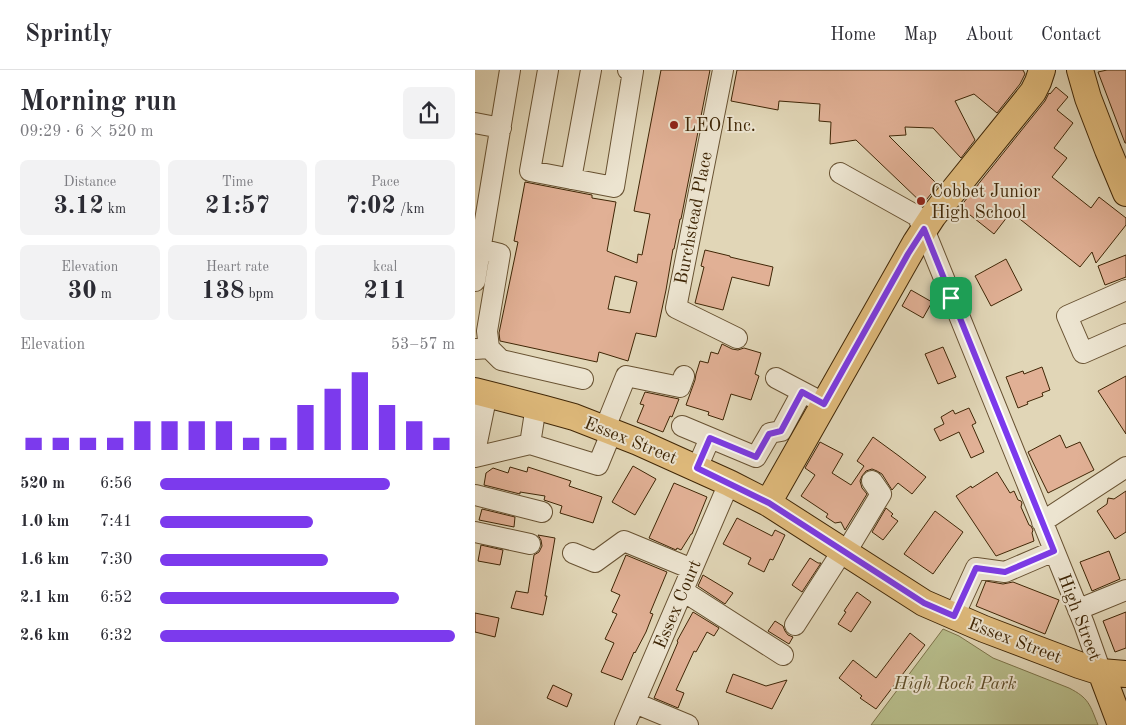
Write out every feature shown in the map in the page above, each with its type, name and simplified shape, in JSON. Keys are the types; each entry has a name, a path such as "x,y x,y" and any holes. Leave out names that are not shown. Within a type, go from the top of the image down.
{"main road":[{"path":"769,503 813,398 924,229 1033,92 1042,70"},
{"path":"1063,70 1088,98"},
{"path":"1080,70 1088,98 1125,186"},
{"name":"Essex Street","path":"481,392 574,418 608,430 697,468 769,503 924,603 1079,665 1114,673"},
{"path":"1114,673 1121,725"}],"street":[{"path":"475,280 511,70"},
{"path":"548,70 530,171 614,187 633,71 628,70"},
{"path":"571,179 591,70"},
{"name":"Burchstead Place","path":"723,70 676,308 737,338"},
{"path":"475,123 501,128"},
{"name":"High Street","path":"840,173 917,216 924,229 1078,610 1114,673"},
{"path":"480,249 500,254 487,331 482,348 501,360 583,379"},
{"path":"1126,290 1067,316 1083,352 1126,334"},
{"path":"475,457 530,444 598,465 626,376 680,387 684,376"},
{"path":"682,426 756,457 769,434 781,431 813,398 776,378"},
{"path":"475,452 481,392"},
{"path":"530,444 536,406"},
{"path":"697,468 710,438"},
{"path":"1042,522 1126,467"},
{"path":"795,625 881,494 872,481"},
{"name":"Essex Court","path":"625,725 729,483"},
{"path":"475,495 543,512"},
{"path":"475,532 531,544"},
{"path":"573,553 595,562 624,541 692,569"},
{"path":"954,616 976,568 1005,572 1054,551"},
{"path":"1078,610 1126,590"},
{"path":"683,591 783,656"},
{"path":"635,703 688,725"}],"green space":[{"name":"High Rock Park","path":"943,629 959,636 993,658 1069,688 1081,695 1088,703 1098,725 871,725"}],"building":[{"path":"661,70 710,70 656,337 636,333 628,361 599,352 597,362 500,341 499,333 518,242 514,241 525,182 592,195 592,198 616,202 607,251 637,263 638,254 642,255 650,214 634,211","holes":["615,276 637,282 630,313 608,309"]},
{"path":"737,70 1023,70 1025,74 1020,84 997,113 974,94 955,101 975,140 961,158 933,128 905,127 906,135 889,136 938,185 923,204 856,140 830,144 831,122 819,121 820,104 779,101 778,110 731,101"},
{"path":"1126,70 1126,143 1098,72"},
{"path":"1056,87 1068,97 1057,110 1073,123 1054,148 1067,158 1052,177 1091,208 1099,197 1126,218 1126,225 1096,263 1092,252 1080,267 1011,212 994,234 960,207 1045,101 1049,93"},
{"path":"705,250 773,267 769,286 732,277 723,310 695,303 704,267 701,266"},
{"path":"1126,255 1126,277 1105,285 1098,266"},
{"path":"1006,259 1022,290 991,306 975,276"},
{"path":"911,290 932,302 923,318 902,306"},
{"path":"722,344 732,349 744,348 761,353 755,374 759,376 751,400 731,394 723,420 708,415 709,412 686,405 700,361 708,363 711,352 718,354"},
{"path":"943,347 956,377 938,384 925,354"},
{"path":"1042,367 1050,390 1042,393 1043,396 1027,402 1028,404 1018,408 1006,377 1023,371 1024,374"},
{"path":"1126,376 1126,434 1098,391"},
{"path":"645,392 679,399 672,417 670,416 663,432 637,422 644,405 640,404"},
{"path":"969,408 976,423 972,425 984,452 971,458 959,432 940,441 934,429 944,424 941,417 953,410 955,414"},
{"path":"1060,435 1066,448 1080,442 1094,470 1048,493 1028,452"},
{"path":"873,437 926,477 912,494 898,483 892,490 882,474 872,469 866,471 860,481 862,488 867,494 845,530 841,522 835,523 826,517 828,514 801,496 815,475 805,468 820,442 843,454 832,473 851,485 864,466 857,461"},
{"path":"633,466 656,479 635,515 612,502"},
{"path":"510,467 527,472 528,467 571,481 569,486 602,497 593,523 560,513 562,506 544,500 545,496 520,492 520,494 484,485 486,473 493,468 508,473"},
{"path":"997,472 1010,493 1014,491 1018,500 1021,501 1021,507 1033,530 1034,541 996,556 956,496"},
{"path":"674,483 707,497 692,534 681,550 677,548 676,550 649,538"},
{"path":"1126,491 1126,532 1115,539 1097,511 1107,504 1108,498 1114,499"},
{"path":"886,508 893,514 891,516 898,521 883,540 872,532"},
{"path":"482,509 515,517 514,527 479,520"},
{"path":"935,511 963,532 933,574 904,554"},
{"path":"737,518 772,536 775,530 785,535 773,560 770,559 764,572 748,564 751,558 723,544"},
{"path":"538,535 555,538 543,615 511,608 516,591 528,593 534,555 539,552 542,546"},
{"path":"481,545 503,550 500,565 478,561"},
{"path":"1109,551 1120,579 1092,591 1080,562"},
{"path":"626,555 667,572 650,613 653,614 646,632 634,652 622,680 601,672 614,643 605,639 617,614 612,612 620,595 611,591"},
{"path":"810,558 821,563 802,592 792,585"},
{"path":"703,575 733,593 725,604 698,586"},
{"path":"986,581 1003,584 1013,582 1059,600 1045,634 976,606"},
{"path":"857,592 871,602 851,632 838,624"},
{"path":"693,612 719,628 714,636 707,632 696,652 694,651 676,690 684,693 678,708 654,698 677,641"},
{"path":"1126,612 1126,648 1115,652 1103,621"},
{"path":"475,613 499,618 495,637 475,632"},
{"path":"775,621 783,626 788,635 793,637 789,644 768,631"},
{"path":"910,633 925,645 876,709 860,698 862,696 839,678 853,660 876,678"},
{"path":"733,674 766,686 787,680 772,709 726,692"},
{"path":"553,685 572,694 567,707 547,698"}],"place":[{"name":"LEO Inc.","path":"674,125"},
{"name":"Cobbet Junior High School","path":"921,201"}],"route":[{"path":"924,229 951,298 1054,551 1005,572 976,568 954,616 924,603 769,503 697,468 710,438 756,457 769,434 781,431 802,392 824,404 924,229"}]}
